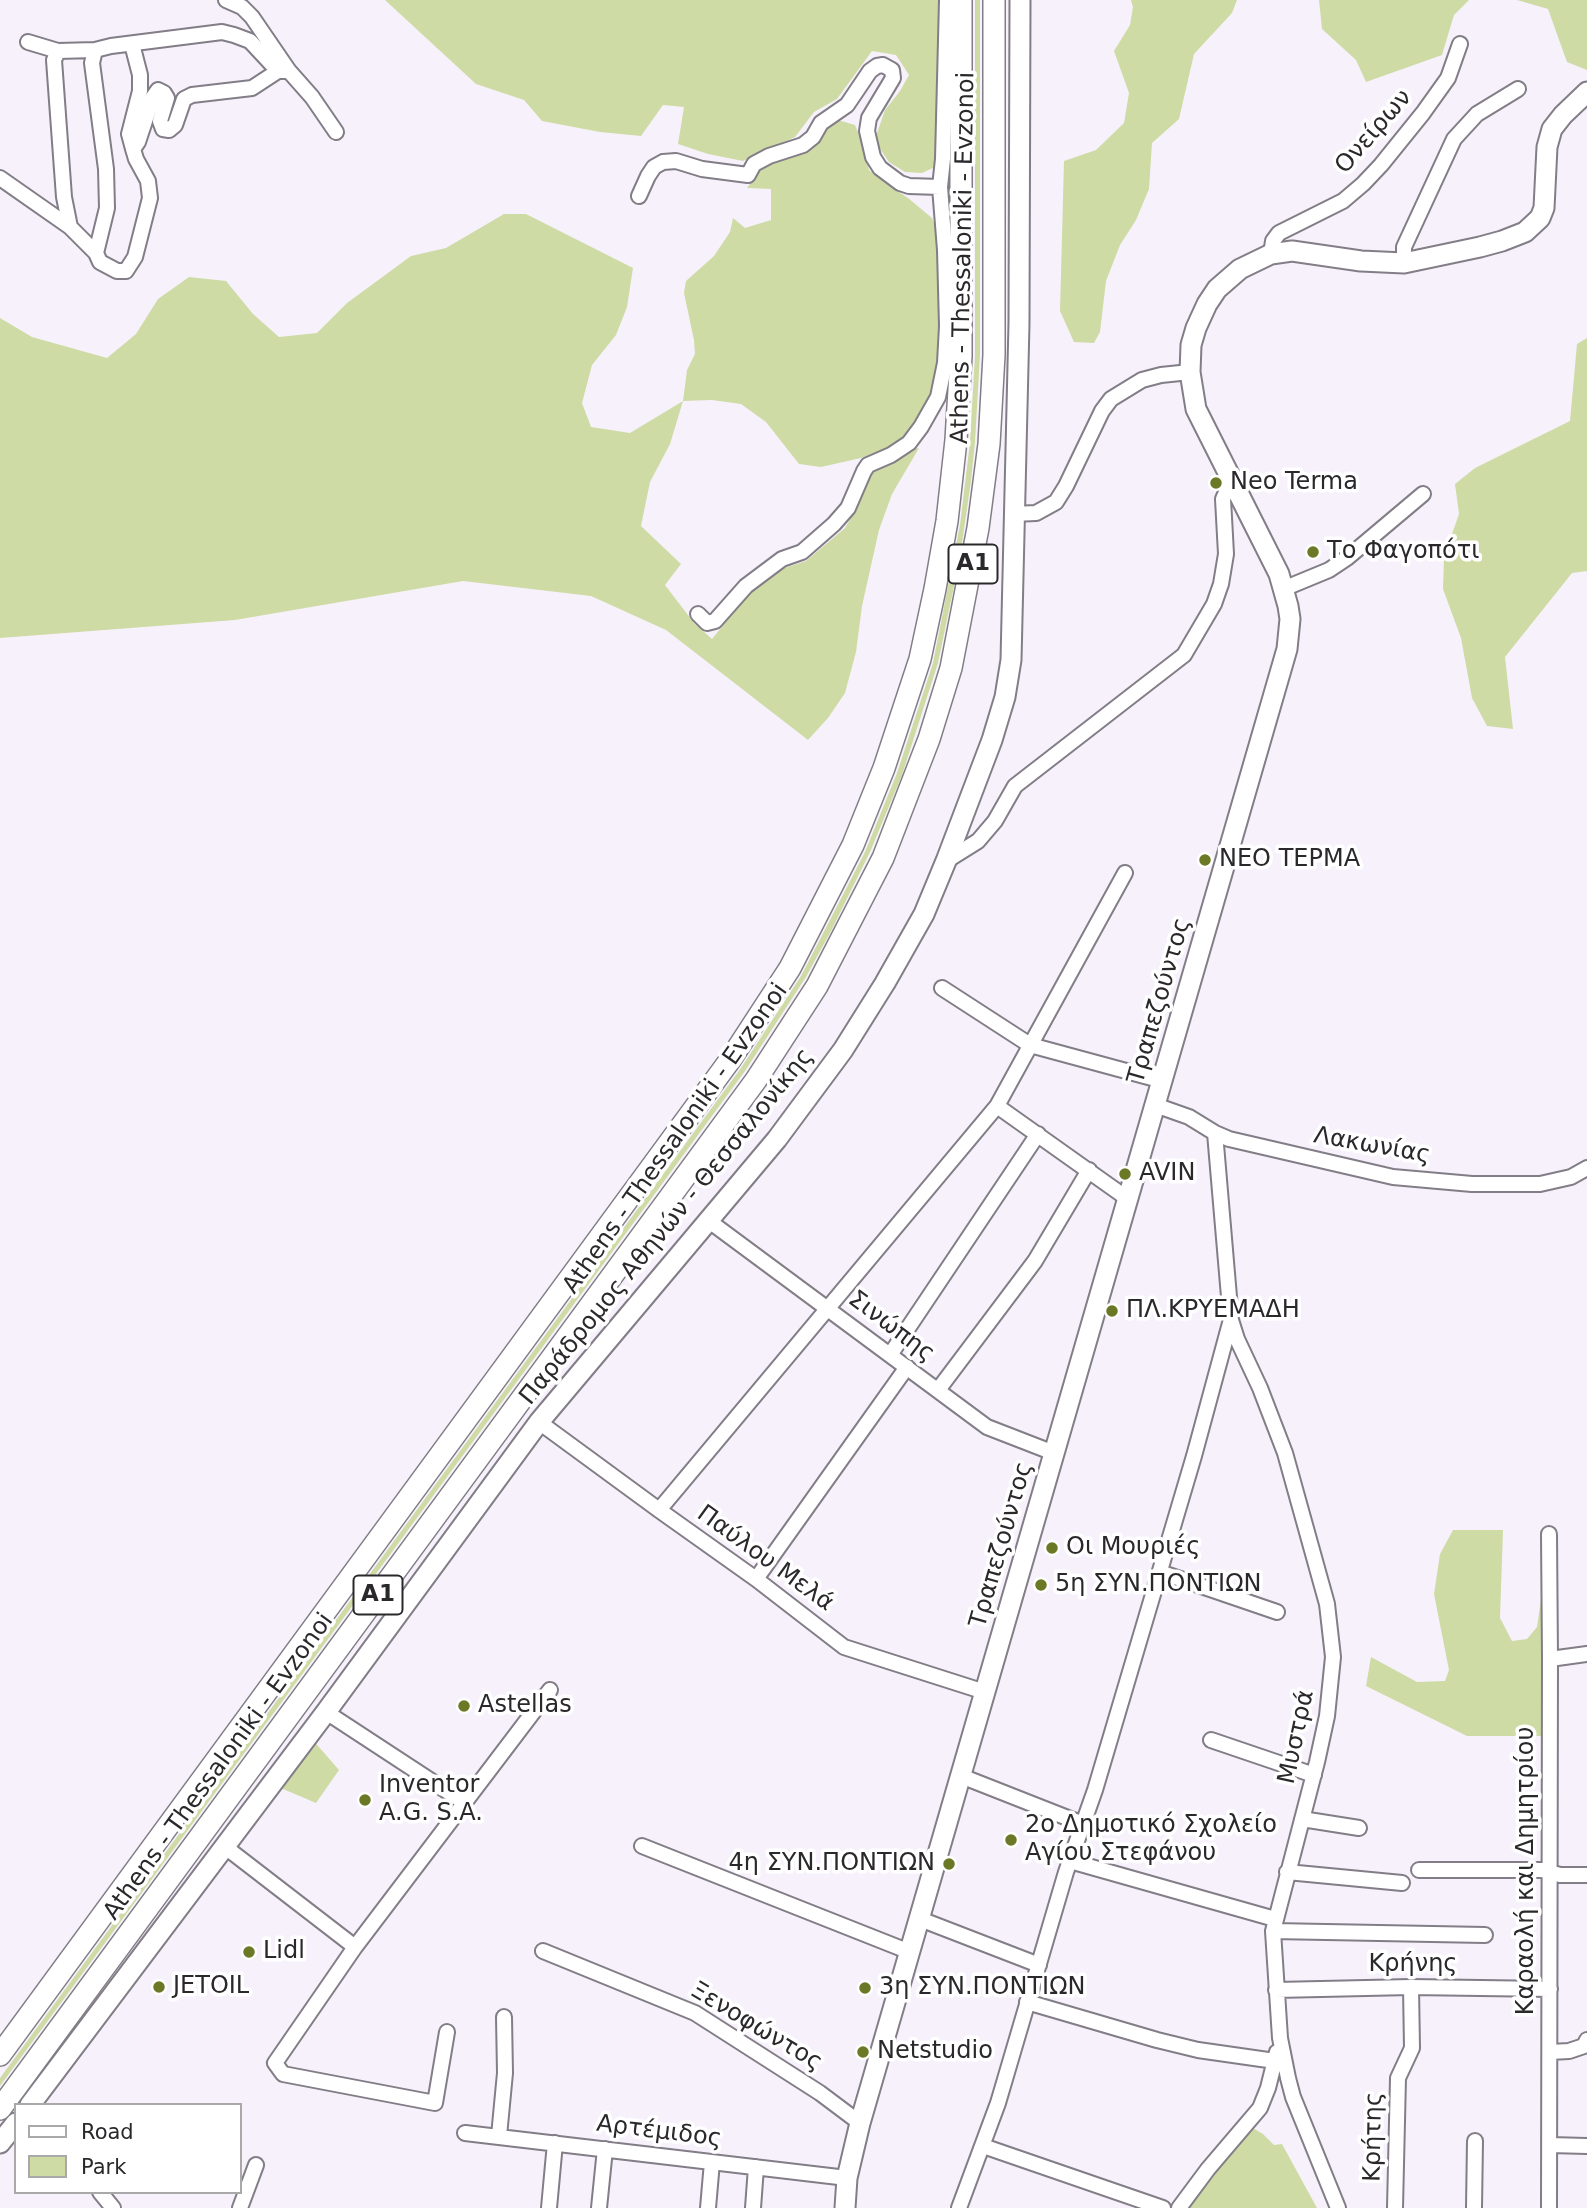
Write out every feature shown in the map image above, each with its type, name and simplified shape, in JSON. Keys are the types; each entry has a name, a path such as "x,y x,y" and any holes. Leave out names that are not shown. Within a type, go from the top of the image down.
{"highway":[{"name":"Athens - Thessaloniki - Evzonoi","path":"0,2054 730,1060 790,968 853,845 888,758 920,659 947,521 956,440 961,356 961,0"},
{"name":"Athens - Thessaloniki - Evzonoi","path":"0,2109 756,1080 817,986 883,858 914,782 951,668 978,528 989,444 994,355 994,0"}],"main road":[{"name":"Παράδρομος Αθηνών - Θεσσαλονίκης","path":"31,2103 326,1712 539,1422 777,1139 842,1050 924,914 992,740 1008,679 1012,643 1019,310 1020,0"},
{"name":"Τραπεζούντος","path":"845,2208 847,2178 860,2123 1283,665 1290,619 1279,574 1200,419 1193,398 1191,345 1196,328 1217,289 1240,270 1271,254 1292,251 1361,261 1404,262 1520,235 1535,223 1542,213 1546,199 1547,147 1552,129 1563,114 1587,92"},
{"path":"0,2143 14,2126"}],"street":[{"path":"226,0 243,8 252,17 283,71"},
{"path":"698,614 707,623 715,621 732,599 764,571 782,559 802,552 834,524 848,508 868,465 909,443 938,397 945,363 946,296 940,187 947,0"},
{"path":"28,42 58,51 95,50 222,33 234,35 250,41 312,97 336,132"},
{"path":"0,178 70,227 96,253 100,262 117,271 126,271 135,257 149,198 148,181 136,159 129,134 141,75 132,44"},
{"name":"Ονείρων","path":"1271,254 1273,241 1279,233 1343,201 1381,165 1448,78 1460,44"},
{"path":"95,50 92,63 106,169 107,208 96,253"},
{"path":"58,51 54,60 64,197 70,227"},
{"path":"639,196 654,167 663,162 676,161 702,169 748,175 754,164 803,145 813,137 821,123 847,105 870,71 883,65 892,70 892,78 869,118 867,131 873,157 880,167 900,183 940,187"},
{"path":"133,149 158,90 167,98 160,121 163,129 169,130 175,125 184,99 192,95 253,88 283,71"},
{"path":"1404,262 1404,247 1454,139 1477,114 1518,89"},
{"path":"1013,514 1036,513 1056,502 1102,411 1111,399 1142,380 1190,372"},
{"path":"946,861 978,841 995,821 1015,786 1184,655 1214,604 1221,584 1226,554 1223,499 1227,489 1233,485"},
{"path":"1283,589 1329,570 1347,558 1423,494"},
{"path":"659,1510 997,1106 1125,873"},
{"path":"942,988 1030,1045 1163,1082"},
{"name":"Λακωνίας","path":"1155,1105 1189,1117 1230,1139 1393,1177 1472,1184 1540,1184 1572,1177 1587,1168"},
{"path":"997,1106 1128,1199"},
{"path":"959,2208 983,2146 1070,1861 1095,1790 1195,1456 1231,1320 1215,1133"},
{"path":"890,1355 1038,1135"},
{"path":"938,1390 1035,1261 1089,1170"},
{"name":"Σινώπης","path":"709,1221 987,1427 1054,1454"},
{"name":"Μυστρά","path":"1231,1320 1285,1453 1327,1604 1333,1657 1324,1728 1274,1925 1280,2038 1293,2097 1338,2208"},
{"path":"756,1578 907,1367"},
{"name":"Παύλου Μελά","path":"539,1422 756,1578 844,1647 985,1692"},
{"name":"Καραολή και Δημητρίου","path":"1549,1534 1549,2208"},
{"path":"1160,1572 1277,1612"},
{"path":"1550,1659 1587,1654"},
{"path":"447,2032 435,2103 283,2074 275,2063 355,1947 551,1690"},
{"path":"326,1712 465,1803"},
{"path":"1211,1740 1314,1775"},
{"path":"961,1776 1083,1824"},
{"path":"1301,1819 1359,1828"},
{"path":"224,1846 355,1947"},
{"path":"642,1846 910,1952"},
{"path":"1070,1861 1274,1925 1485,1935"},
{"path":"1419,1870 1542,1870 1560,1875 1587,1875"},
{"path":"1287,1872 1402,1883"},
{"path":"920,1919 1039,1965"},
{"name":"Ξενοφώντος","path":"543,1951 695,2012 820,2093 860,2123"},
{"name":"Κρήνης","path":"1276,1990 1411,1987 1550,1989"},
{"name":"Κρήτης","path":"1395,2208 1398,2078 1412,2048 1411,1987"},
{"path":"1027,2001 1157,2040 1198,2050 1275,2062"},
{"path":"499,2136 505,2073 504,2017"},
{"path":"1178,2208 1259,2108 1275,2062 1280,2038"},
{"path":"1550,2052 1569,2051 1586,2044"},
{"name":"Αρτέμιδος","path":"465,2133 847,2178"},
{"path":"1474,2208 1475,2141"},
{"path":"549,2208 555,2143"},
{"path":"1550,2145 1587,2146"},
{"path":"983,2146 1163,2208"},
{"path":"599,2208 605,2149"},
{"path":"708,2208 712,2162"},
{"path":"240,2208 256,2165"},
{"path":"753,2208 756,2167"},
{"path":"102,2194 113,2208"}],"green space":[{"path":"385,0 940,0 937,156 933,168 922,173 905,172 889,162 880,149 876,136 885,110 909,75 896,55 872,51 837,99 814,112 795,137 743,161 678,144 684,107 663,105 641,136 600,132 542,121 524,100 476,84"},
{"path":"975,0 980,0 980,355 971,481 960,557 938,663 902,775 870,852 806,977 745,1071 0,2086 0,2078 741,1068 801,976 865,852 897,773 933,663 960,525 970,442 975,355"},
{"path":"1131,0 1237,0 1232,13 1194,54 1179,119 1152,143 1149,189 1136,220 1120,245 1106,281 1100,332 1094,343 1074,342 1060,311 1064,161 1096,150 1124,123 1129,93 1114,51 1130,25 1133,7"},
{"path":"1319,0 1469,0 1454,15 1442,55 1366,82 1356,60 1322,29"},
{"path":"1517,0 1587,0 1587,70 1567,62 1548,9"},
{"path":"838,120 855,125 869,170 932,218 939,235 938,371 927,407 904,441 861,458 821,467 799,464 766,422 741,404 712,400 683,401 687,370 695,354 684,293 686,281 714,256 730,232 733,218 745,228 771,220 771,189 747,188 763,165 804,150"},
{"path":"504,214 526,214 633,268 627,307 616,335 592,365 582,403 591,427 630,433 683,401 670,444 650,482 641,526 681,564 665,585 694,623 712,639 741,603 772,572 806,561 845,528 861,500 871,473 910,450 919,448 892,494 879,530 862,606 856,652 845,693 828,718 808,740 666,630 591,596 463,581 235,620 0,638 0,318 32,337 107,358 136,334 158,299 189,277 226,281 253,314 279,337 317,333 347,303 411,256 446,248"},
{"path":"1587,338 1587,571 1572,573 1505,657 1513,729 1487,726 1472,698 1461,638 1443,589 1444,557 1459,514 1455,484 1475,468 1570,421 1577,344"},
{"path":"1453,1530 1503,1530 1500,1618 1512,1641 1527,1639 1537,1627 1544,1579 1545,1736 1467,1736 1366,1686 1371,1657 1417,1682 1445,1681 1449,1670 1434,1594 1440,1554"},
{"path":"312,1739 339,1770 316,1803 276,1786"},
{"path":"1251,2127 1274,2145 1282,2144 1317,2208 1185,2208"}],"place":[{"name":"Neo Terma","path":"1216,483"},
{"name":"Το Φαγοπότι","path":"1313,552"},
{"name":"ΝΕΟ ΤΕΡΜΑ","path":"1205,860"},
{"name":"AVIN","path":"1125,1174"},
{"name":"ΠΛ.ΚΡΥΕΜΑΔΗ","path":"1112,1311"},
{"name":"Οι Μουριές","path":"1052,1548"},
{"name":"5η ΣΥΝ.ΠΟΝΤΙΩΝ","path":"1041,1585"},
{"name":"Astellas","path":"464,1706"},
{"name":"Inventor A.G. S.A.","path":"365,1800"},
{"name":"2ο Δημοτικό Σχολείο Αγίου Στεφάνου","path":"1011,1840"},
{"name":"4η ΣΥΝ.ΠΟΝΤΙΩΝ","path":"949,1864"},
{"name":"Lidl","path":"249,1952"},
{"name":"JETOIL","path":"159,1987"},
{"name":"3η ΣΥΝ.ΠΟΝΤΙΩΝ","path":"865,1988"},
{"name":"Netstudio","path":"863,2052"}]}
